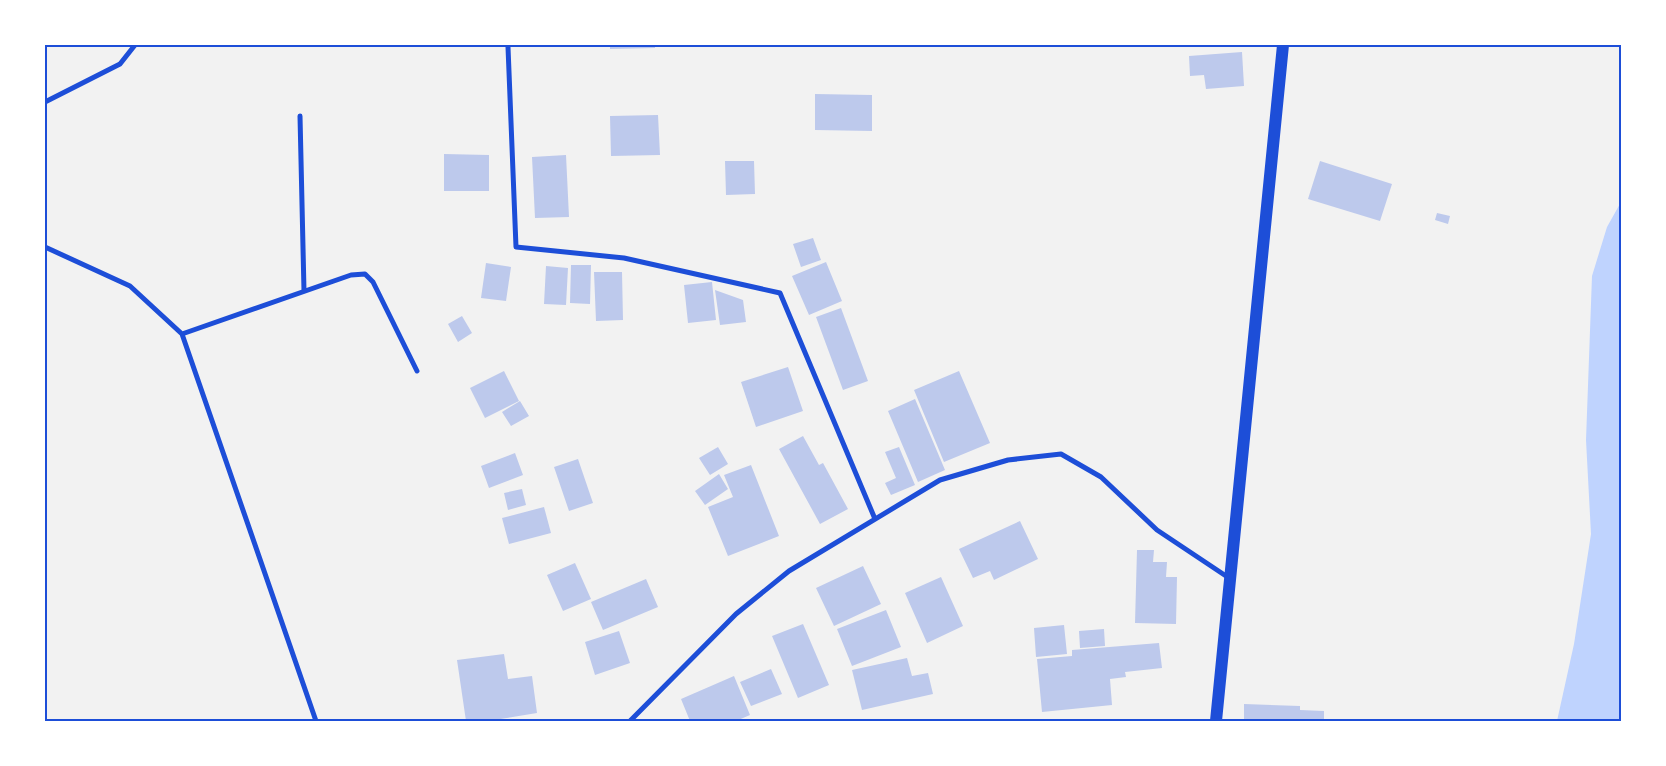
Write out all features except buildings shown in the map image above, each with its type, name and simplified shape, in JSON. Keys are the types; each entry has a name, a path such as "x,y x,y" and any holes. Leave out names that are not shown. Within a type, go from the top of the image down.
{"main road":[{"path":"1216,721 1283,45"}],"street":[{"path":"45,102 120,64 135,45"},
{"path":"508,47 516,247 624,258 780,293 875,519"},
{"path":"300,116 304,291"},
{"path":"45,247 130,286 182,334 316,721"},
{"path":"182,334 351,275 365,274 373,282 417,371"},
{"path":"630,721 736,614 782,577 940,480 1008,460 1061,454 1101,477 1157,530 1231,579"}],"water":[{"path":"1621,202 1621,721 1557,721 1574,644 1591,534 1586,440 1592,276 1607,227"}]}
